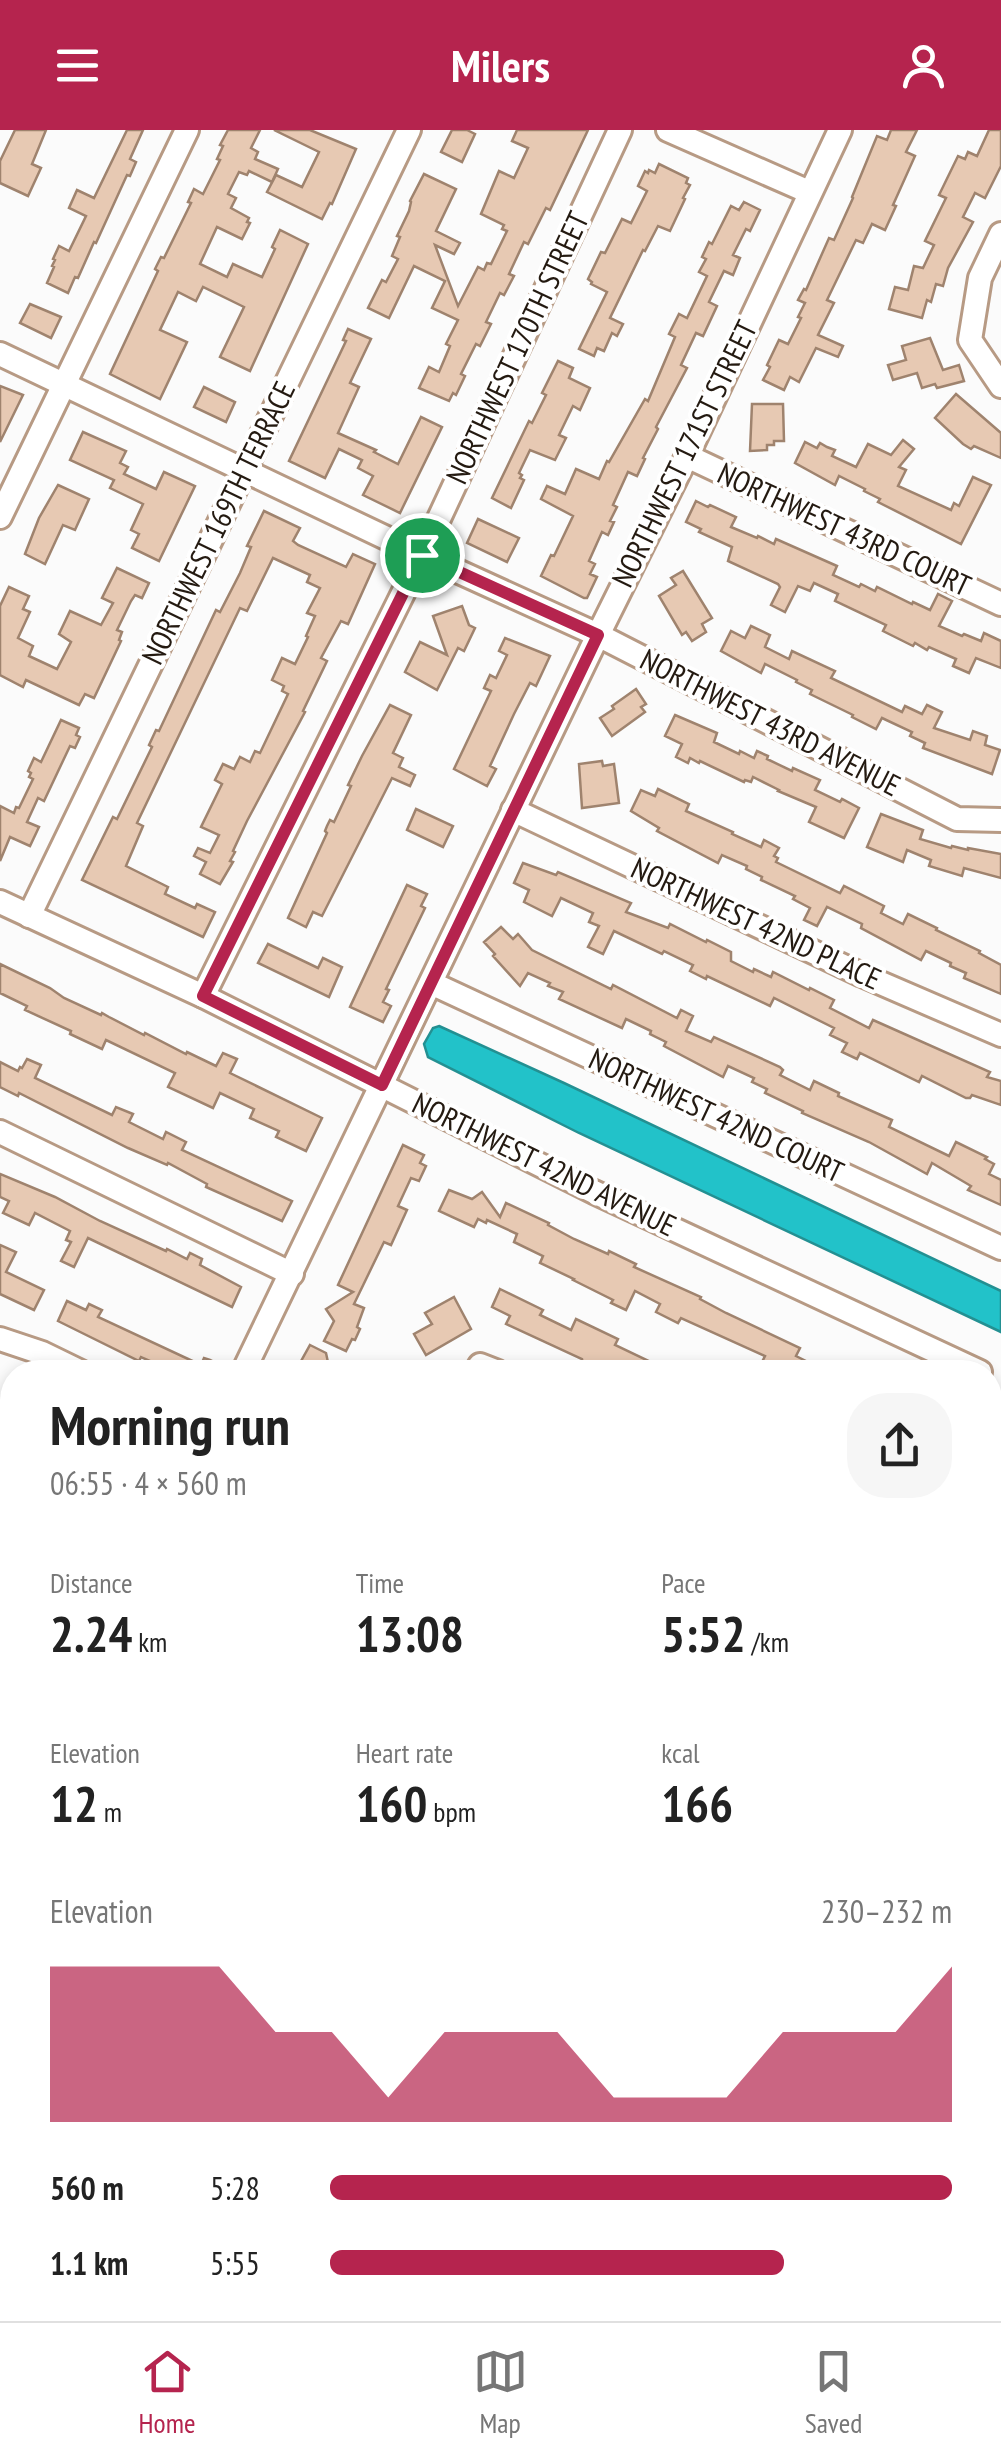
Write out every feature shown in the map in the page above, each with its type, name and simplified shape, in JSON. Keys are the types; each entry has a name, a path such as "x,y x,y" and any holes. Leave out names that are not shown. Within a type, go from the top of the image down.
{"street":[{"path":"0,517 187,130"},
{"name":"NORTHWEST 169TH TERRACE","path":"29,916 409,130"},
{"name":"NORTHWEST 170TH STREET","path":"203,996 422,555 620,130"},
{"path":"668,130 809,192"},
{"name":"NORTHWEST 171ST STREET","path":"249,1360 687,456 840,130"},
{"path":"1001,234 980,278 970,340 1001,386"},
{"name":"NORTHWEST 43RD AVENUE","path":"0,354 598,635 957,819 1001,820"},
{"name":"NORTHWEST 43RD COURT","path":"687,456 1001,604"},
{"name":"NORTHWEST 42ND PLACE","path":"513,810 862,975 1001,1035"},
{"name":"NORTHWEST 42ND AVENUE","path":"0,902 203,996 594,1192 954,1360"},
{"name":"NORTHWEST 42ND COURT","path":"431,983 1001,1248"},
{"path":"0,1132 292,1274"},
{"path":"0,1339 33,1360"}],"water":[{"path":"439,1026 1001,1291 1001,1332 579,1133 428,1057 424,1044 433,1028"}],"building":[{"path":"15,130 46,130 32,164 41,168 28,196 0,183 0,161"},
{"path":"127,130 143,130 130,159 136,162 68,293 47,283 59,246 69,251 86,216 69,208 77,190 94,198"},
{"path":"228,130 260,130 251,148 258,152 255,159 278,169 272,182 249,171 247,175 239,172 228,194 236,198 231,208 249,218 250,223 242,239 217,227 200,264 227,277 233,264 262,277 280,230 308,244 250,371 220,357 244,307 203,287 196,301 178,292 160,330 187,342 160,399 110,374 158,271 155,269 191,203 188,202 194,189 203,194 220,160 220,145"},
{"path":"274,130 310,130 356,149 322,219 267,192 276,175 302,187 319,152"},
{"path":"452,130 475,134 462,162 441,152"},
{"path":"517,130 588,130 550,210 546,208 528,244 524,242 509,274 514,276 504,295 500,293 486,322 491,324 480,346 476,344 461,374 465,376 456,395 453,393 449,401 419,388 429,367 439,372 450,346 446,344 458,320 432,308 445,281 414,266 389,318 368,308 398,259 392,256 400,237 397,236 424,174 456,189 436,231 460,243 454,254 435,245 458,306 478,267 484,270 487,263 491,264 507,231 502,229 504,225 481,214 499,171 514,178 528,148 512,141"},
{"path":"891,130 917,130 906,152 915,156 885,230 872,224 863,243 856,240 827,300 834,303 818,335 843,346 838,357 816,348 799,382 790,377 784,390 763,380 770,367 767,365 779,340 788,344 801,318 798,317 805,303 798,300 829,238 834,240 877,136 887,140"},
{"path":"989,130 1001,130 1001,166 985,198 975,193 963,217 973,222 948,268 943,286 936,284 922,318 889,309 895,287 908,290 914,266 923,268 934,245 925,241 946,198 939,195 958,156 965,159 968,152 977,156"},
{"path":"659,164 688,178 686,183 690,185 670,231 658,226 643,250 610,318 623,324 617,336 612,333 604,351 597,348 594,356 579,349 607,292 588,279 622,219 631,223 647,191 638,186 645,171 655,173"},
{"path":"744,202 760,210 733,255 740,258 733,275 724,271 709,302 717,306 703,336 696,333 681,365 687,368 656,427 637,476 628,472 613,505 617,507 610,521 614,522 608,535 602,532 589,561 595,564 590,574 597,577 584,598 541,576 573,516 541,499 547,486 565,494 576,469 599,479 645,399 648,401 675,337 669,334 679,314 687,318 707,276 699,272 709,242 712,244 731,206 739,210"},
{"path":"30,304 61,317 51,338 20,323"},
{"path":"348,329 371,339 350,383 359,387 338,433 398,464 421,417 442,427 400,513 363,495 373,476 358,468 362,460 339,449 325,478 289,461 346,341 343,340"},
{"path":"930,338 943,370 959,365 964,381 922,388 917,373 893,380 888,365 906,360 902,346"},
{"path":"558,361 573,368 569,378 590,388 580,410 573,406 559,435 566,438 555,460 530,450 519,473 524,480 511,508 492,498 546,395 542,393"},
{"path":"0,386 23,395 0,442"},
{"path":"204,387 235,402 226,422 194,407"},
{"path":"956,394 1001,433 1001,458 974,446 971,449 935,418"},
{"path":"752,404 783,404 784,441 774,441 774,445 767,445 767,450 750,451"},
{"path":"83,432 126,451 120,463 128,467 124,474 156,489 164,472 195,486 159,561 132,548 139,534 131,530 143,504 110,488 114,480 70,460"},
{"path":"903,440 914,449 899,467 906,470 898,486 951,510 954,503 959,506 973,477 991,485 961,544 878,502 880,499 865,489 839,476 835,485 795,463 805,442 835,450 832,456 856,467 868,444 891,455"},
{"path":"58,485 89,499 75,530 63,525 45,564 25,554"},
{"path":"696,501 736,517 731,527 774,544 776,539 837,566 833,575 859,587 861,584 875,591 877,587 930,610 938,594 952,601 939,626 981,641 984,633 1001,641 1001,668 976,658 969,673 953,666 956,659 929,647 927,650 915,643 913,646 883,631 886,625 835,601 838,594 814,583 810,591 798,586 785,612 771,605 778,584 728,561 732,547 686,522"},
{"path":"264,511 300,528 293,541 298,545 346,567 353,554 375,564 348,624 341,621 321,658 327,661 305,712 247,821 233,851 233,862 220,884 200,874 206,862 194,856 198,848 210,853 219,835 201,827 222,784 215,780 223,764 234,769 240,757 250,762 255,751 260,753 288,694 282,691 284,686 272,680 282,658 295,664 308,637 315,616 307,613 320,588 307,582 310,575 273,558 247,611 240,608 137,823 143,826 126,866 168,887 165,894 195,908 197,904 215,912 203,937 82,880 113,817 117,819 216,610 220,612 240,573 251,547 247,546"},
{"path":"478,519 519,538 507,562 467,543"},
{"path":"117,568 149,583 142,598 135,595 117,630 122,632 121,641 94,698 85,694 79,705 26,680 23,687 0,675 0,606 9,587 29,596 23,609 30,612 18,638 33,646 29,656 57,669 71,642 59,634 70,611 101,625 113,603 102,598"},
{"path":"683,571 712,618 702,624 706,632 692,641 686,632 682,635 659,596 676,585 671,578"},
{"path":"462,606 469,625 475,628 464,651 458,648 437,690 405,672 420,642 447,655 433,616"},
{"path":"751,626 770,635 765,647 789,659 792,651 835,671 831,678 902,712 905,706 922,714 927,705 942,712 934,728 970,740 973,731 987,736 985,745 1000,750 992,774 923,748 925,743 910,736 912,732 882,718 876,729 810,694 812,690 797,680 765,664 761,673 721,651 731,631 745,638"},
{"path":"505,638 550,656 536,686 530,683 514,714 490,766 496,769 487,786 454,769 491,691 484,688 490,675 496,678 507,655 499,651"},
{"path":"636,689 646,704 641,707 645,712 612,736 600,718"},
{"path":"390,705 411,715 393,753 403,758 399,767 415,775 410,786 392,778 322,916 313,912 306,927 288,918 327,826 330,820 334,822 351,786 348,785"},
{"path":"675,715 717,733 714,742 739,754 740,751 754,758 757,751 792,771 793,768 820,780 815,790 859,808 844,838 809,822 816,807 753,777 751,782 744,782 700,761 690,758 688,763 676,757 682,744 665,736"},
{"path":"61,720 79,728 76,735 80,737 75,748 70,746 44,801 38,798 27,822 39,827 30,846 10,837 0,861 0,806 14,813 19,808 33,779 28,771 34,758 41,762"},
{"path":"602,761 603,766 614,764 619,803 582,808 579,764"},
{"path":"658,789 689,804 686,811 732,834 761,847 764,840 779,848 774,856 778,858 776,862 840,893 844,886 884,906 881,913 903,924 908,914 980,951 1001,965 1001,994 964,978 966,973 926,951 921,960 827,907 817,926 804,920 810,908 793,899 795,896 722,855 718,863 657,831 659,828 631,811 641,790 655,796"},
{"path":"416,809 453,826 443,847 407,830"},
{"path":"881,814 923,830 920,839 951,848 1001,854 1001,878 964,868 962,876 929,866 931,860 907,850 903,862 867,847"},
{"path":"523,863 556,875 558,872 631,903 626,912 668,928 670,924 707,940 731,952 731,961 753,972 754,969 771,977 773,972 810,988 834,1000 830,1008 869,1028 873,1020 990,1072 987,1077 1001,1081 1001,1105 972,1095 966,1098 922,1076 919,1082 860,1053 857,1059 842,1052 847,1043 830,1035 834,1028 774,998 770,1006 707,976 706,979 690,971 693,965 614,931 603,954 588,947 599,926 589,922 593,913 561,898 552,916 524,902 529,890 514,883"},
{"path":"407,885 427,894 421,906 425,908 386,989 389,990 383,1002 391,1006 383,1022 350,1007"},
{"path":"501,927 513,939 518,934 532,950 611,989 613,985 677,1018 681,1010 693,1016 686,1031 711,1042 714,1037 780,1067 780,1075 810,1090 814,1081 892,1120 889,1127 949,1156 956,1142 987,1157 994,1164 989,1174 1001,1180 1001,1205 968,1190 971,1186 932,1163 927,1174 869,1142 802,1113 765,1093 767,1089 752,1082 754,1078 728,1066 723,1077 664,1046 666,1042 650,1034 651,1031 626,1019 622,1028 559,999 563,992 548,986 550,983 528,973 520,986 484,942"},
{"path":"268,944 318,968 323,958 342,967 329,997 258,963"},
{"path":"0,964 186,1054 216,1066 223,1053 237,1059 230,1073 322,1118 306,1151 276,1137 279,1131 250,1118 254,1109 220,1093 213,1108 168,1087 175,1073 106,1040 102,1049 25,1010 27,1006 0,993"},
{"path":"27,1059 41,1065 35,1078 112,1115 116,1107 133,1114 129,1122 163,1139 166,1132 186,1142 182,1150 292,1201 282,1221 206,1187 207,1184 168,1163 0,1087 0,1062 18,1071"},
{"path":"403,1145 424,1155 420,1163 426,1166 419,1181 411,1178 398,1206 407,1210 391,1245 384,1242 354,1304 364,1308 357,1327 360,1329 346,1351 324,1341 334,1321 326,1309 353,1292 338,1285"},
{"path":"0,1174 166,1251 187,1259 190,1253 202,1259 200,1265 241,1287 232,1307 88,1238 74,1267 61,1261 71,1242 66,1240 70,1231 35,1213 29,1225 3,1213 9,1201 0,1197"},
{"path":"449,1190 472,1199 482,1192 500,1217 506,1203 574,1239 608,1254 609,1251 800,1348 796,1356 804,1360 763,1360 765,1356 681,1318 678,1323 656,1312 660,1304 635,1291 626,1310 540,1263 543,1256 514,1242 517,1234 487,1220 486,1223 478,1219 474,1227 439,1211"},
{"path":"0,1245 16,1252 6,1272 44,1290 34,1310 0,1294"},
{"path":"500,1289 543,1310 540,1315 571,1330 576,1319 618,1339 615,1345 647,1360 582,1360 506,1324 510,1316 492,1307"},
{"path":"454,1297 471,1329 426,1355 414,1334 432,1324 425,1313"},
{"path":"67,1301 86,1310 89,1304 102,1310 98,1317 190,1360 137,1360 58,1321"},
{"path":"310,1345 326,1353 328,1360 302,1360"}],"route":[{"path":"422,555 598,635 382,1085 203,996 422,555"}]}
